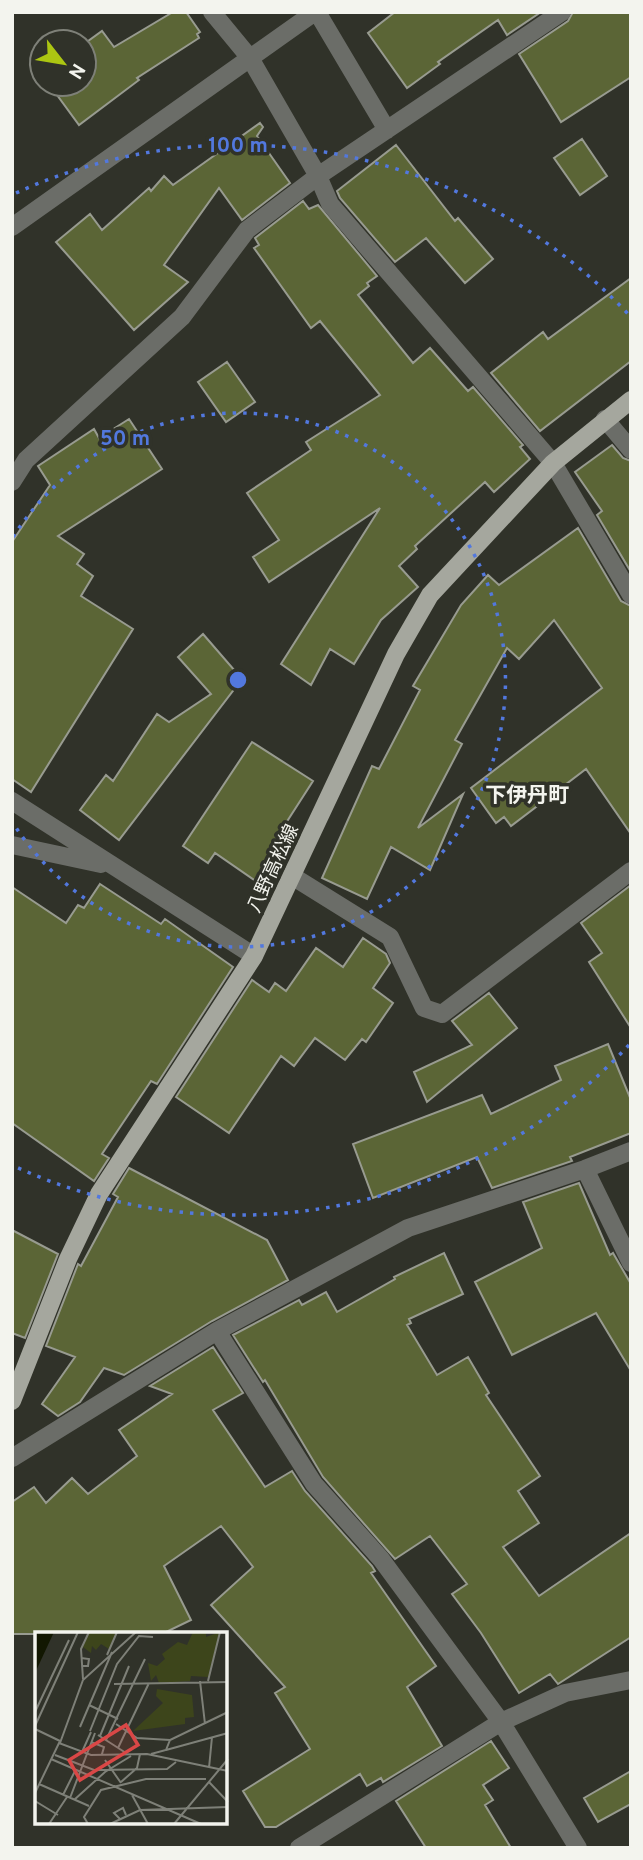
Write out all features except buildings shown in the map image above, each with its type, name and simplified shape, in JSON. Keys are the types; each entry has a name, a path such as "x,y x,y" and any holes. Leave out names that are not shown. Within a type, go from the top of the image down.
{"main road":[{"name":"八野高松線","path":"12,1401 68,1259 99,1194 254,956 396,654 430,595 553,463 631,400"}],"street":[{"path":"212,12 250,58 318,176 330,204 553,463 631,595"},
{"path":"12,227 316,12 387,131"},
{"path":"12,482 26,460 182,317 247,230 318,176 562,12"},
{"path":"605,419 631,450"},
{"path":"12,802 254,956"},
{"path":"12,845 114,867"},
{"path":"292,876 390,937 424,1008 442,1014 631,871"},
{"path":"12,1458 217,1331 408,1228 631,1151"},
{"path":"585,1169 631,1262"},
{"path":"217,1331 314,1484 382,1559 500,1721 578,1848"},
{"path":"299,1848 500,1721 565,1693 631,1680"}],"district":[{"name":"下伊丹町","path":"527,795"}]}
